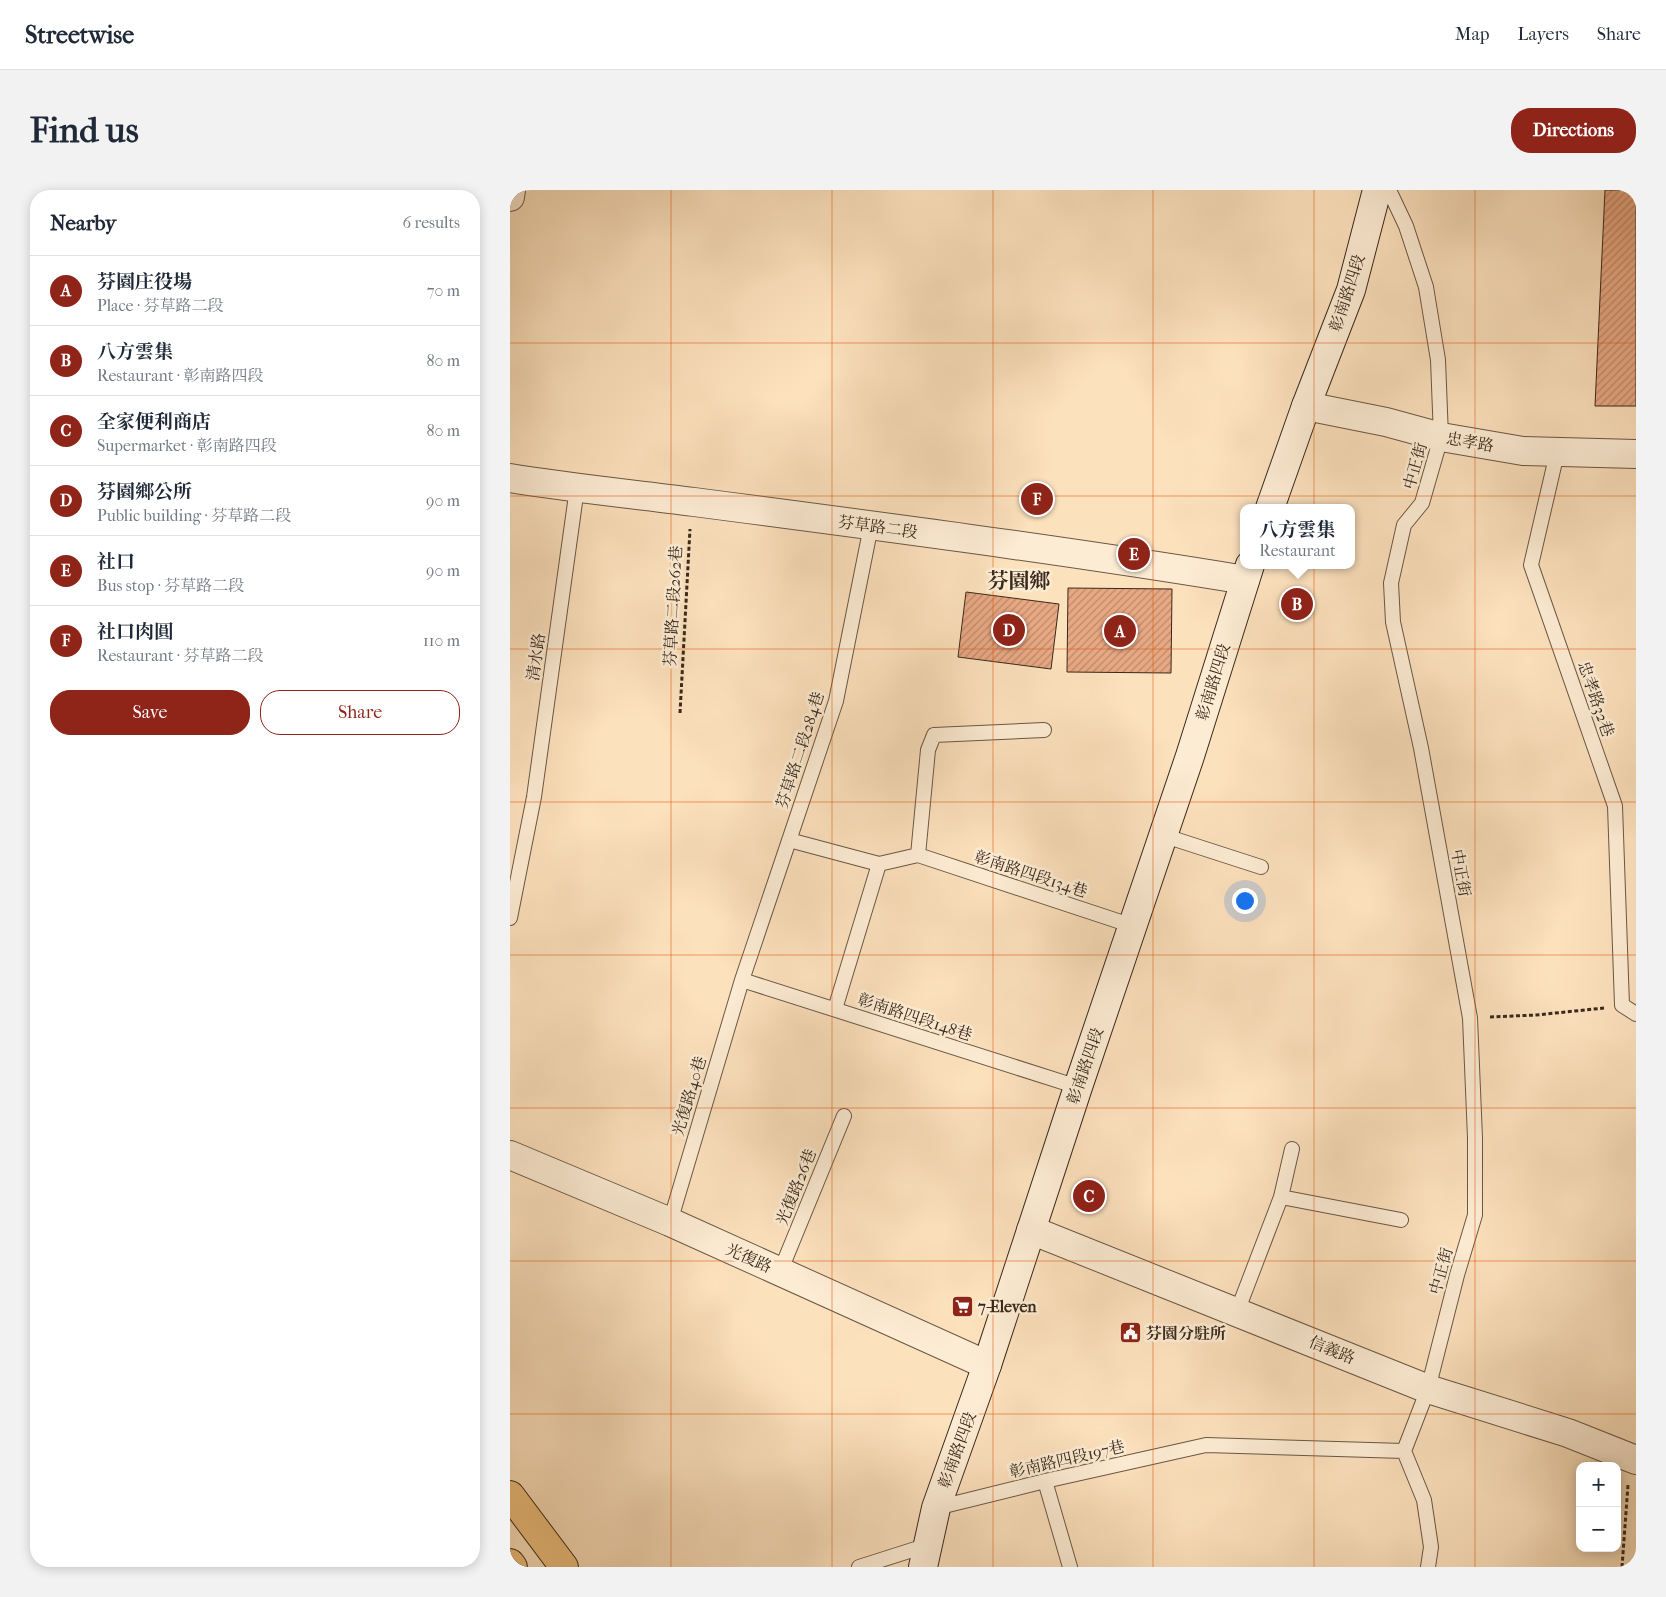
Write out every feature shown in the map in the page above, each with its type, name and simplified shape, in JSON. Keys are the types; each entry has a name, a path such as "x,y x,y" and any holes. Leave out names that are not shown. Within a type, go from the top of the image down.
{"main road":[{"path":"510,1495 564,1567"},
{"path":"510,1563 513,1567"}],"street":[{"path":"510,198 512,190"},
{"name":"彰南路四段","path":"1271,504 1306,406 1351,290 1378,190"},
{"name":"忠孝路","path":"1306,406 1386,422 1441,437 1522,451 1636,454"},
{"name":"芬草路二段","path":"510,478 691,501 1171,568 1247,572"},
{"name":"彰南路四段","path":"925,1556 936,1508 987,1366 1078,1087 1190,756 1247,572"},
{"name":"光復路","path":"510,1155 670,1222 987,1366"},
{"name":"信義路","path":"1031,1230 1428,1389 1634,1456"}],"lane":[{"name":"中正街","path":"1390,190 1406,226 1426,287 1438,360 1441,437 1422,503 1404,524 1391,583 1392,622 1421,748 1470,1018 1475,1138 1475,1215 1457,1275 1428,1389 1404,1451"},
{"name":"忠孝路32巷","path":"1557,453 1531,565 1615,806 1622,1005"},
{"name":"清水路","path":"510,918 534,797 577,488"},
{"name":"芬草路二段284巷","path":"742,980 836,701 871,526"},
{"path":"789,840 879,864 918,855 928,750 934,735 1044,730"},
{"path":"1162,835 1261,867"},
{"name":"彰南路四段134巷","path":"918,855 1133,926"},
{"path":"834,1009 879,864"},
{"name":"彰南路四段148巷","path":"742,980 1078,1087"},
{"name":"光復路40巷","path":"670,1222 742,980"},
{"path":"1622,1005 1636,1014"},
{"name":"光復路26巷","path":"780,1272 844,1116"},
{"path":"1237,1312 1281,1197 1292,1149"},
{"path":"1281,1197 1401,1220"},
{"name":"彰南路四段197巷","path":"936,1508 1045,1481 1206,1445 1404,1451"},
{"path":"1404,1451 1424,1500 1431,1547 1428,1567"},
{"path":"1045,1481 1070,1567"},
{"path":"859,1567 925,1556"}],"path":[{"name":"芬草路二段262巷","path":"680,713 691,501"},
{"path":"1470,1018 1536,1016 1622,1005"},
{"path":"1622,1567 1634,1456"}],"building":[{"path":"1605,190 1636,190 1636,406 1595,406"},
{"path":"1068,588 1172,589 1171,673 1067,672"},
{"path":"966,592 1059,604 1051,669 958,657"}],"place":[{"name":"社口肉圓","path":"1037,499"},
{"name":"社口","path":"1134,554"},
{"name":"八方雲集","path":"1297,604"},
{"name":"芬園鄉公所","path":"1009,630"},
{"name":"芬園庄役場","path":"1120,631"},
{"name":"全家便利商店","path":"1089,1196"},
{"name":"7-Eleven","path":"962,1306"},
{"name":"芬園分駐所","path":"1130,1333"}],"district":[{"name":"芬園鄉","path":"1019,581"}]}
